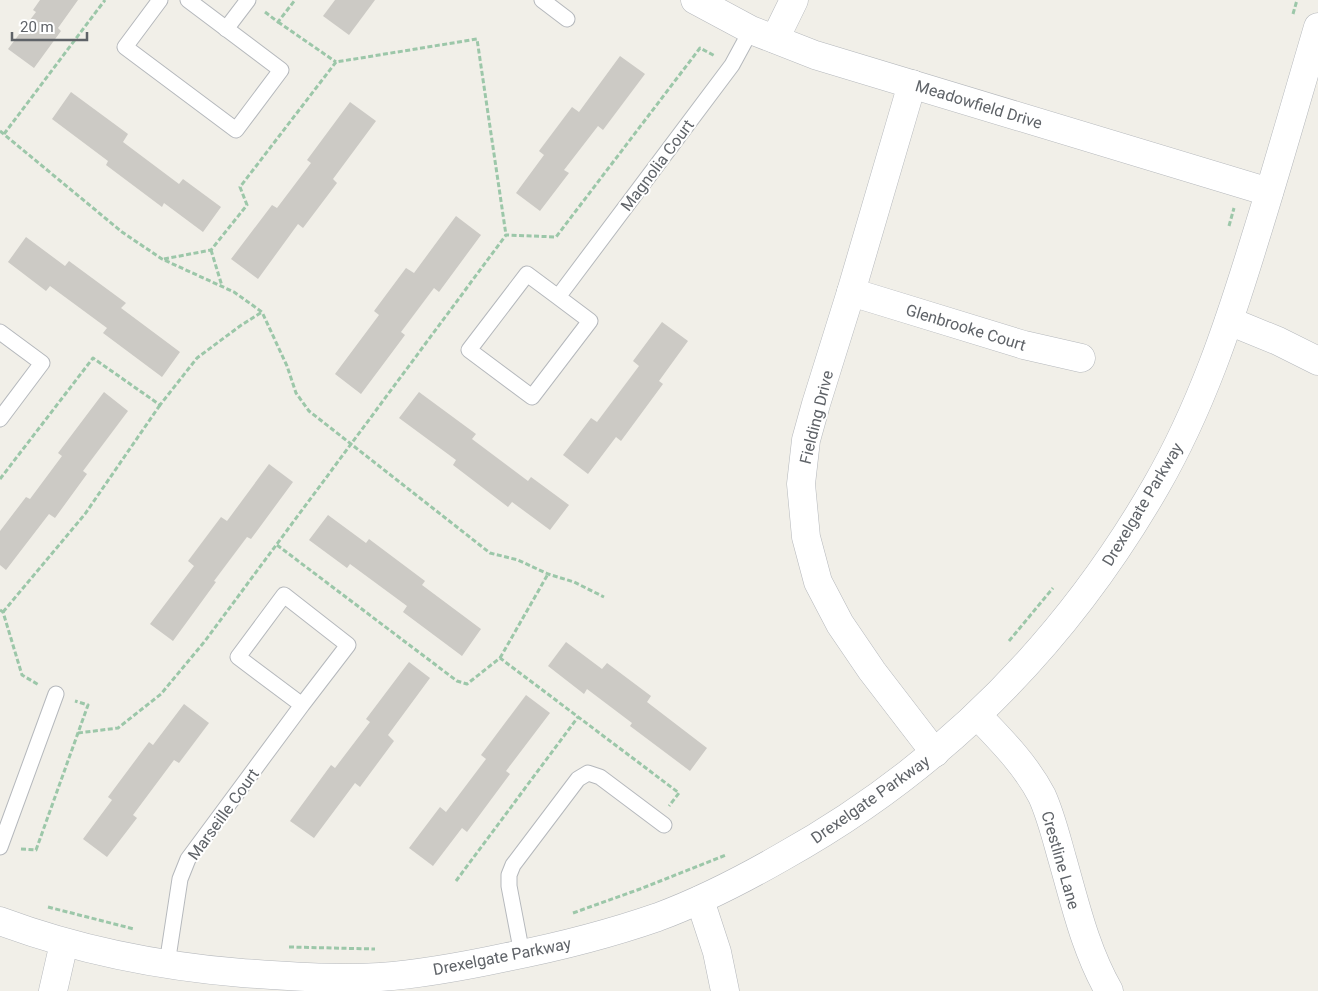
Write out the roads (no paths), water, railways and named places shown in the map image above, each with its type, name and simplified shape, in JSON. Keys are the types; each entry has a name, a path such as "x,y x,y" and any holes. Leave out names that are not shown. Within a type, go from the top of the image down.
{"street":[{"name":"Meadowfield Drive","path":"694,0 763,34 815,55 1270,192"},
{"path":"763,34 794,0"},
{"name":"Drexelgate Parkway","path":"0,921 64,943 167,964 379,984 566,945 658,916 700,900 744,879 852,815 935,753 977,715 1046,644 1104,568 1134,524 1182,437 1208,380 1229,322 1270,192 1318,27"},
{"name":"Fielding Drive","path":"912,84 806,440 801,484 806,537 818,582 840,624 872,671 935,753"},
{"name":"Glenbrooke Court","path":"851,292 1024,345 1081,358"},
{"path":"1229,322 1278,341 1318,361"},
{"name":"Crestline Lane","path":"977,715 1009,749 1041,794 1052,819 1084,936 1092,959 1109,991"},
{"path":"700,900 717,952 725,991"},
{"path":"53,991 64,943"}],"lane":[{"path":"160,0 125,47 236,130 281,70 188,0"},
{"path":"226,29 248,0"},
{"path":"542,0 567,19"},
{"name":"Magnolia Court","path":"558,297 732,66 763,34"},
{"path":"526,274 558,297 590,321 532,398 469,350 526,274"},
{"path":"0,332 42,362 0,419"},
{"name":"Marseille Court","path":"167,964 180,879 188,859 348,645 284,595 238,657 302,705"},
{"path":"0,847 56,694"},
{"path":"522,954 509,886 509,876 513,865 578,779 588,773 600,777 661,823"}]}
